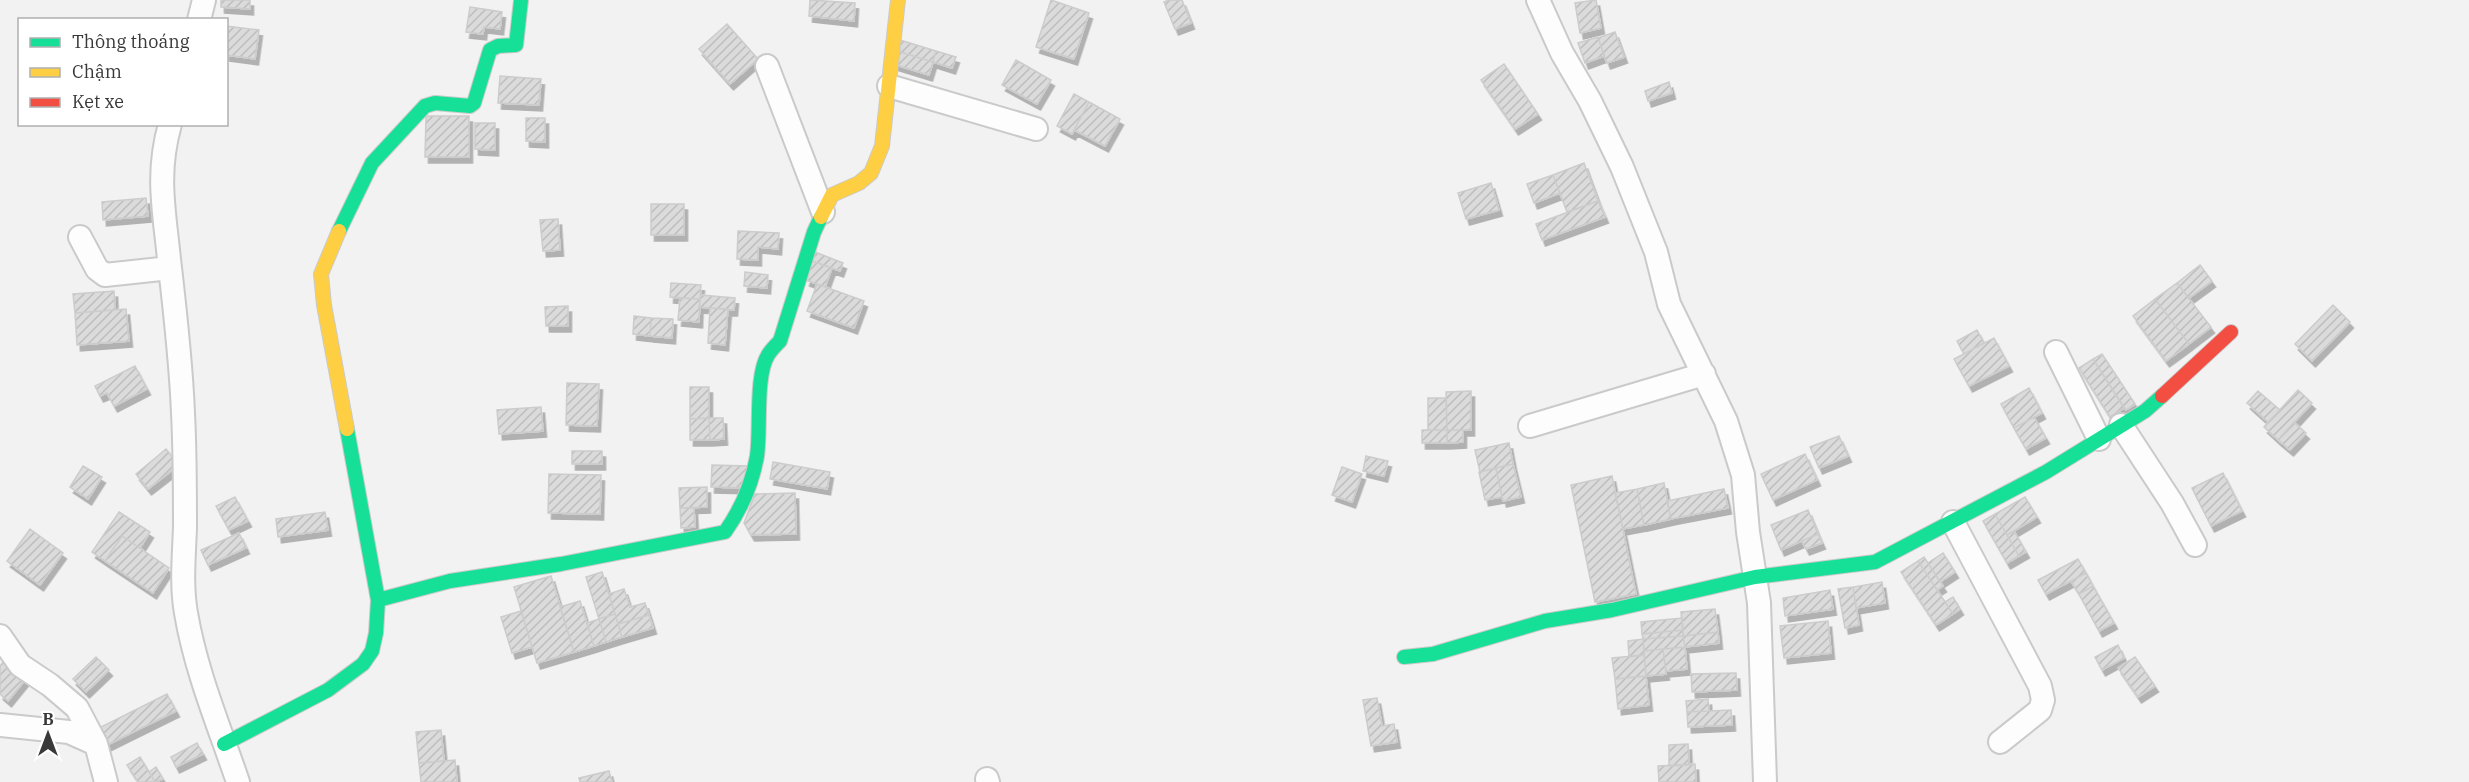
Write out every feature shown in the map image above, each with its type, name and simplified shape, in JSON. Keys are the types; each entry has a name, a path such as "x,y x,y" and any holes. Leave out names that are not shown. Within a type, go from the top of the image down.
{"street":[{"path":"200,18 204,0"},
{"path":"224,744 327,690 362,666 372,651 378,600 324,305 321,274 331,247 372,163 425,106 435,103 470,106 474,103 489,50 498,46 516,45 520,0"},
{"path":"378,600 450,581 572,562 725,532 737,518 756,471 762,370 768,355 780,341 814,232 832,195 866,180 878,165 898,0"},
{"path":"1538,0 1562,52 1590,100 1622,167 1656,252 1670,304 1680,330 1726,421 1743,475 1748,532 1760,603 1765,782"},
{"path":"767,66 823,212"},
{"path":"889,86 1036,129"},
{"path":"169,126 163,151 161,189 183,412 185,610 193,651 238,782"},
{"path":"80,237 97,269 105,275 170,268"},
{"path":"1404,657 1433,654 1545,621 1612,610 1755,577 1875,562 2046,472 2145,411 2231,332"},
{"path":"2056,352 2099,439"},
{"path":"1530,426 1704,374"},
{"path":"2121,425 2172,503 2195,545"},
{"path":"1953,522 2040,686 2043,700 2040,710 2000,742"},
{"path":"0,636 21,665 77,708 96,744 105,782"},
{"path":"0,725 69,732 96,744"}],"building":[{"path":"221,0 250,0 250,9 221,7"},
{"path":"810,0 855,3 854,21 809,16"},
{"path":"1051,0 1089,13 1074,59 1036,47"},
{"path":"1182,0 1191,23 1175,29 1164,2"},
{"path":"1596,0 1601,28 1580,33 1575,3"},
{"path":"470,7 502,12 500,29 484,27 483,34 466,32"},
{"path":"727,24 758,59 730,84 699,49"},
{"path":"228,26 259,30 255,59 228,55"},
{"path":"1615,32 1624,57 1607,63 1598,38"},
{"path":"1598,37 1604,56 1585,63 1578,43"},
{"path":"900,40 936,51 933,62 897,51"},
{"path":"897,51 933,62 929,75 893,64"},
{"path":"936,51 956,57 952,68 933,62"},
{"path":"1016,60 1051,80 1037,104 1002,85"},
{"path":"1504,64 1538,114 1515,129 1481,80"},
{"path":"500,76 541,79 539,105 498,103"},
{"path":"1669,82 1672,93 1648,101 1645,91"},
{"path":"1074,94 1089,102 1072,134 1057,126"},
{"path":"1089,102 1120,119 1105,146 1074,130"},
{"path":"426,116 469,116 469,157 425,157"},
{"path":"526,118 545,118 545,142 526,141"},
{"path":"475,123 495,123 495,150 475,149"},
{"path":"1584,163 1598,201 1567,212 1553,175"},
{"path":"1553,175 1560,193 1534,203 1527,184"},
{"path":"1491,183 1499,210 1466,219 1458,193"},
{"path":"146,198 148,216 103,220 102,202"},
{"path":"1598,201 1605,217 1542,240 1536,224"},
{"path":"651,204 684,204 684,235 651,235"},
{"path":"558,219 560,250 543,251 540,220"},
{"path":"738,231 779,233 778,249 758,247 758,260 737,259"},
{"path":"815,252 843,263 840,271 812,261"},
{"path":"812,261 832,268 825,287 806,280"},
{"path":"2200,265 2212,281 2189,298 2177,283"},
{"path":"745,272 768,275 767,288 744,286"},
{"path":"671,283 701,285 700,299 670,297"},
{"path":"2177,283 2211,327 2189,344 2155,299"},
{"path":"817,284 864,301 854,328 807,311"},
{"path":"114,291 115,310 75,313 73,294"},
{"path":"701,295 735,298 734,310 699,307"},
{"path":"680,298 700,299 699,322 678,320"},
{"path":"2155,299 2189,344 2166,361 2133,316"},
{"path":"2333,305 2350,322 2312,361 2295,344"},
{"path":"568,306 568,326 546,326 545,307"},
{"path":"710,308 728,309 725,345 708,343"},
{"path":"126,309 129,341 77,345 75,313"},
{"path":"634,316 651,318 650,336 633,334"},
{"path":"651,318 673,319 672,338 650,336"},
{"path":"1977,330 1984,343 1964,354 1957,341"},
{"path":"1994,338 2009,366 1969,386 1954,359"},
{"path":"2102,354 2135,404 2126,410 2093,359"},
{"path":"2093,359 2124,408 2110,417 2079,368"},
{"path":"135,366 147,389 114,406 107,393 100,396 95,386"},
{"path":"567,383 599,384 597,426 566,425"},
{"path":"690,387 709,387 709,418 690,419"},
{"path":"2029,388 2042,413 2014,428 2001,404"},
{"path":"2298,390 2312,403 2278,440 2264,427"},
{"path":"1471,391 1471,430 1447,430 1446,392"},
{"path":"2258,391 2280,410 2268,422 2247,403"},
{"path":"1428,398 1446,398 1447,430 1428,430"},
{"path":"541,407 543,431 499,434 497,410"},
{"path":"2034,417 2046,438 2026,449 2014,428"},
{"path":"709,418 723,418 724,439 710,440"},
{"path":"709,418 710,440 690,440 690,419"},
{"path":"2294,422 2306,433 2290,450 2278,440"},
{"path":"1422,430 1447,430 1447,443 1422,443"},
{"path":"1447,430 1463,430 1463,442 1447,443"},
{"path":"1839,436 1848,456 1819,468 1810,447"},
{"path":"1509,443 1513,464 1480,472 1475,450"},
{"path":"166,449 179,465 148,489 136,474"},
{"path":"572,451 602,451 602,464 572,464"},
{"path":"1805,454 1817,480 1773,500 1761,474"},
{"path":"1366,456 1388,461 1384,476 1363,471"},
{"path":"773,462 830,472 827,489 770,479"},
{"path":"1513,464 1521,497 1503,501 1496,468"},
{"path":"712,465 750,466 749,488 711,487"},
{"path":"83,466 102,477 88,499 70,487"},
{"path":"1342,467 1362,474 1352,502 1332,495"},
{"path":"1496,468 1502,497 1485,500 1479,472"},
{"path":"2223,473 2242,511 2211,526 2192,488"},
{"path":"549,474 601,475 600,514 548,513"},
{"path":"1612,476 1636,594 1595,602 1571,485"},
{"path":"1664,483 1671,519 1644,525 1637,489"},
{"path":"707,487 707,507 680,508 679,488"},
{"path":"1637,489 1644,525 1623,529 1615,493"},
{"path":"1724,489 1728,508 1671,519 1667,501"},
{"path":"795,493 796,534 751,535 744,523 755,494"},
{"path":"235,497 248,521 229,530 216,506"},
{"path":"2025,497 2037,517 2007,535 1995,514"},
{"path":"680,508 694,508 695,527 681,528"},
{"path":"1808,510 1818,534 1781,550 1771,525"},
{"path":"119,512 150,532 140,548 122,536 105,561 92,552"},
{"path":"325,512 328,530 278,537 276,519"},
{"path":"1995,514 2019,556 2007,563 1983,521"},
{"path":"30,529 63,553 40,585 7,561"},
{"path":"2014,531 2026,552 2019,556 2007,535"},
{"path":"239,533 246,548 208,565 201,550"},
{"path":"1818,534 1822,543 1806,549 1802,541"},
{"path":"122,536 169,568 153,593 105,561"},
{"path":"1943,553 1955,572 1940,582 1928,563"},
{"path":"1924,557 1943,586 1937,590 1918,561"},
{"path":"2078,559 2086,573 2046,594 2038,580"},
{"path":"1918,561 1953,614 1936,625 1901,572"},
{"path":"602,572 615,614 599,619 586,577"},
{"path":"2086,573 2093,586 2079,594 2071,581"},
{"path":"551,576 574,652 537,663 514,587"},
{"path":"1882,582 1885,603 1856,608 1853,587"},
{"path":"2093,586 2114,623 2099,631 2079,594"},
{"path":"1853,587 1859,625 1845,628 1838,589"},
{"path":"624,589 630,607 645,603 649,615 618,624 609,594"},
{"path":"1830,590 1833,609 1785,616 1783,598"},
{"path":"1953,597 1960,609 1953,614 1945,602"},
{"path":"580,601 594,646 574,652 560,607"},
{"path":"1715,609 1718,632 1683,636 1681,612"},
{"path":"521,611 532,647 512,653 501,617"},
{"path":"615,614 622,637 606,642 599,619"},
{"path":"649,615 653,628 622,637 618,624"},
{"path":"1682,618 1683,630 1642,634 1641,622"},
{"path":"599,619 606,642 594,646 587,623"},
{"path":"1828,621 1831,653 1784,658 1780,626"},
{"path":"1683,630 1683,636 1643,639 1642,634"},
{"path":"1718,632 1719,643 1685,647 1683,636"},
{"path":"1683,636 1685,647 1644,651 1643,639"},
{"path":"1643,639 1644,655 1629,657 1628,641"},
{"path":"2118,645 2124,658 2102,670 2095,657"},
{"path":"1685,647 1687,669 1666,671 1663,649"},
{"path":"1663,649 1666,674 1646,676 1644,651"},
{"path":"1644,655 1646,676 1615,679 1612,658"},
{"path":"7,657 29,675 8,701 0,694 0,666"},
{"path":"96,657 109,670 86,692 73,679"},
{"path":"2135,657 2155,686 2138,697 2118,668"},
{"path":"1736,673 1737,690 1692,692 1691,674"},
{"path":"1646,676 1649,705 1618,709 1615,679"},
{"path":"167,694 176,711 107,745 99,728"},
{"path":"1377,698 1382,726 1394,724 1397,742 1371,746 1363,700"},
{"path":"1708,699 1709,711 1687,712 1686,701"},
{"path":"1731,710 1732,725 1688,727 1687,712"},
{"path":"441,730 444,761 419,763 416,732"},
{"path":"197,743 203,754 176,767 171,757"},
{"path":"1688,744 1689,765 1669,766 1669,745"},
{"path":"140,757 155,782 138,782 127,765"},
{"path":"455,760 457,782 421,782 419,763"},
{"path":"1695,764 1696,782 1659,782 1658,766"},
{"path":"156,767 163,779 155,782 149,772"},
{"path":"609,771 612,782 580,782 579,778"}],"traffic: fast":[{"path":"339,231 372,163 425,106 435,103 470,106 474,103 490,50 498,46 516,45 521,0"},
{"path":"378,600 450,581 561,564 725,532 745,496 755,467 761,376 764,364 769,353 780,341 814,232 821,217"},
{"path":"1404,657 1433,654 1545,621 1612,610 1755,577 1875,562 2046,472 2145,411 2162,396"},
{"path":"224,744 328,690 363,664 372,651 376,633 378,600 347,429"}],"traffic: slow":[{"path":"821,217 832,195 859,183 871,173 882,146 898,0"},
{"path":"339,231 321,274 324,305 347,429"}],"traffic: jam":[{"path":"2162,396 2231,332"}]}
